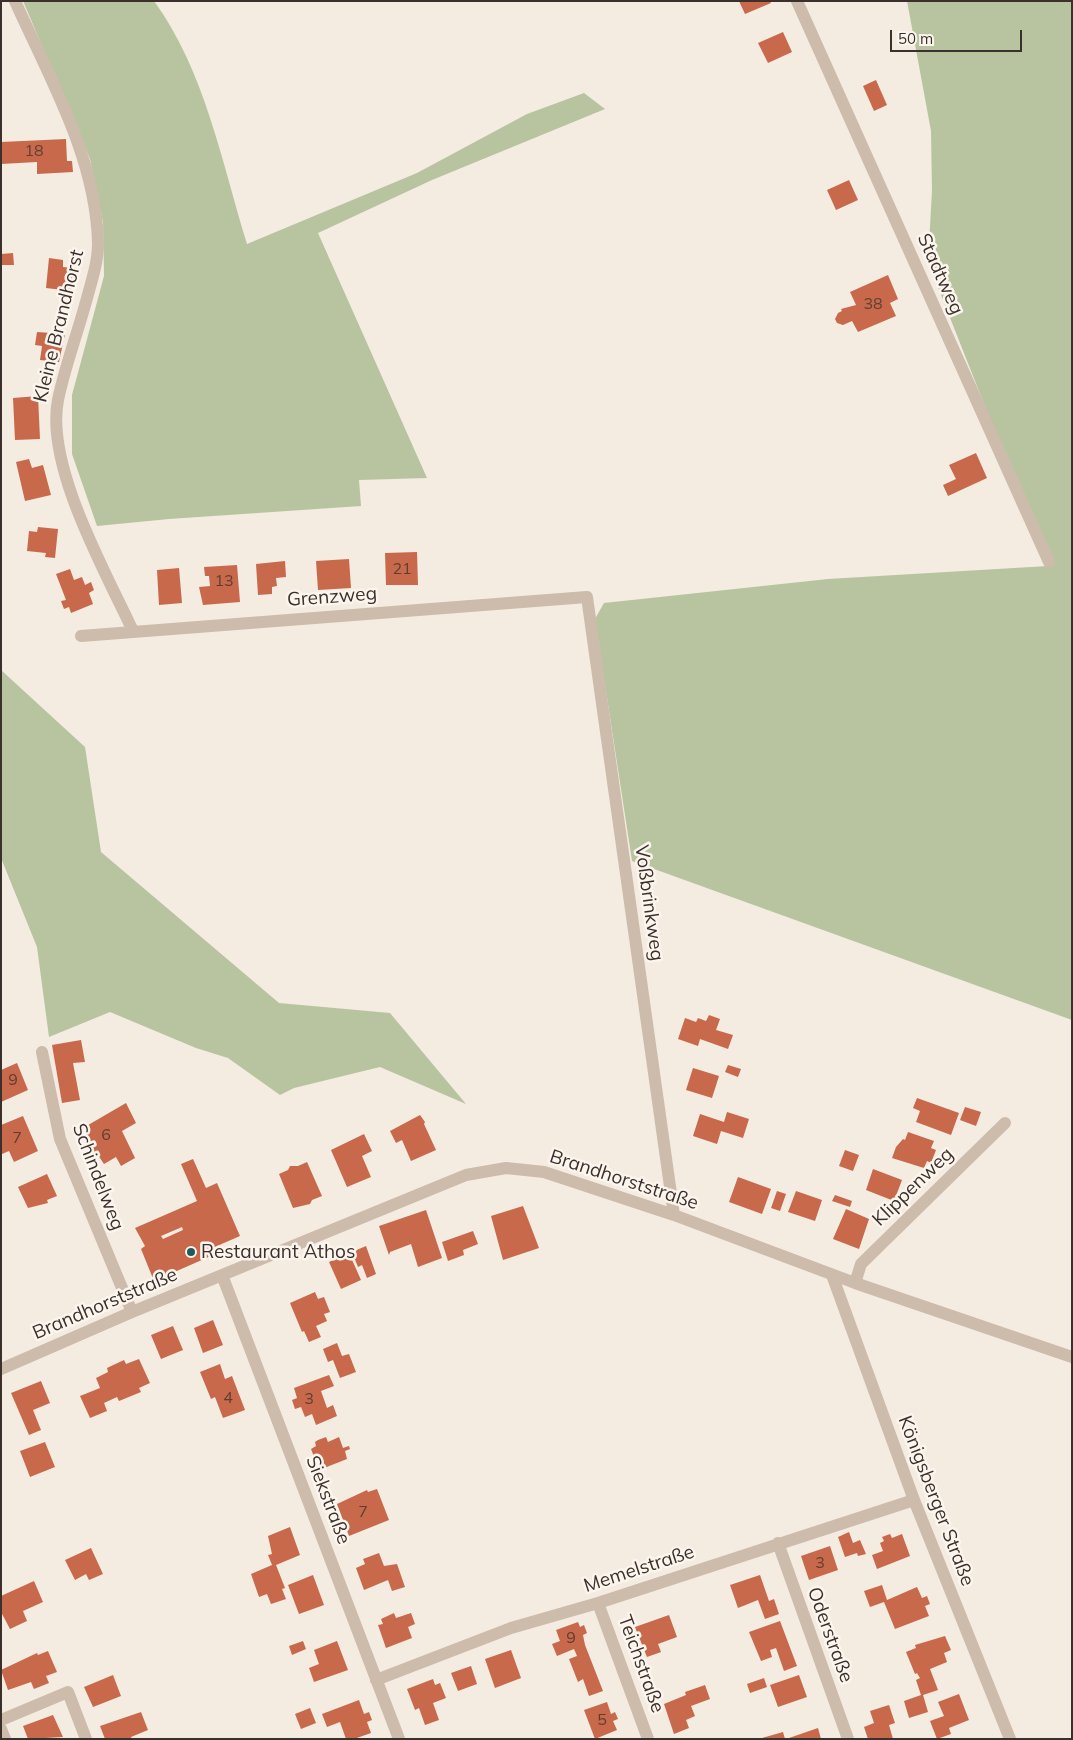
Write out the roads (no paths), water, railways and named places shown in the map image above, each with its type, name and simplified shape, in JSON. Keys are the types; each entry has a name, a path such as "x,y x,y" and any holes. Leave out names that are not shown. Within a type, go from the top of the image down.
{"street":[{"name":"Kleine Brandhorst","path":"15,1 84,158 98,243 95,271 58,400 55,426 61,459 85,527 133,630"},
{"name":"Stadtweg","path":"797,1 1049,562"},
{"name":"Grenzweg","path":"81,636 133,630 587,597"},
{"name":"Voßbrinkweg","path":"587,597 674,1215"},
{"name":"Schindelweg","path":"42,1052 60,1139 132,1312"},
{"name":"Klippenweg","path":"854,1283 861,1264 1005,1123"},
{"name":"Brandhorststraße","path":"1,1368 132,1312 466,1175 506,1168 544,1172 674,1215 854,1283 1072,1357"},
{"name":"Siekstraße","path":"222,1275 398,1739"},
{"name":"Königsberger Straße","path":"832,1275 914,1500 1010,1739"},
{"name":"Memelstraße","path":"376,1680 511,1628 598,1603 914,1500"},
{"name":"Oderstraße","path":"778,1543 848,1739"},
{"name":"Teichstraße","path":"598,1603 648,1739"},
{"path":"1,1720 68,1692 86,1739"},
{"path":"1,1729 5,1739"}],"place":[{"name":"Restaurant Athos","path":"191,1252"}]}
